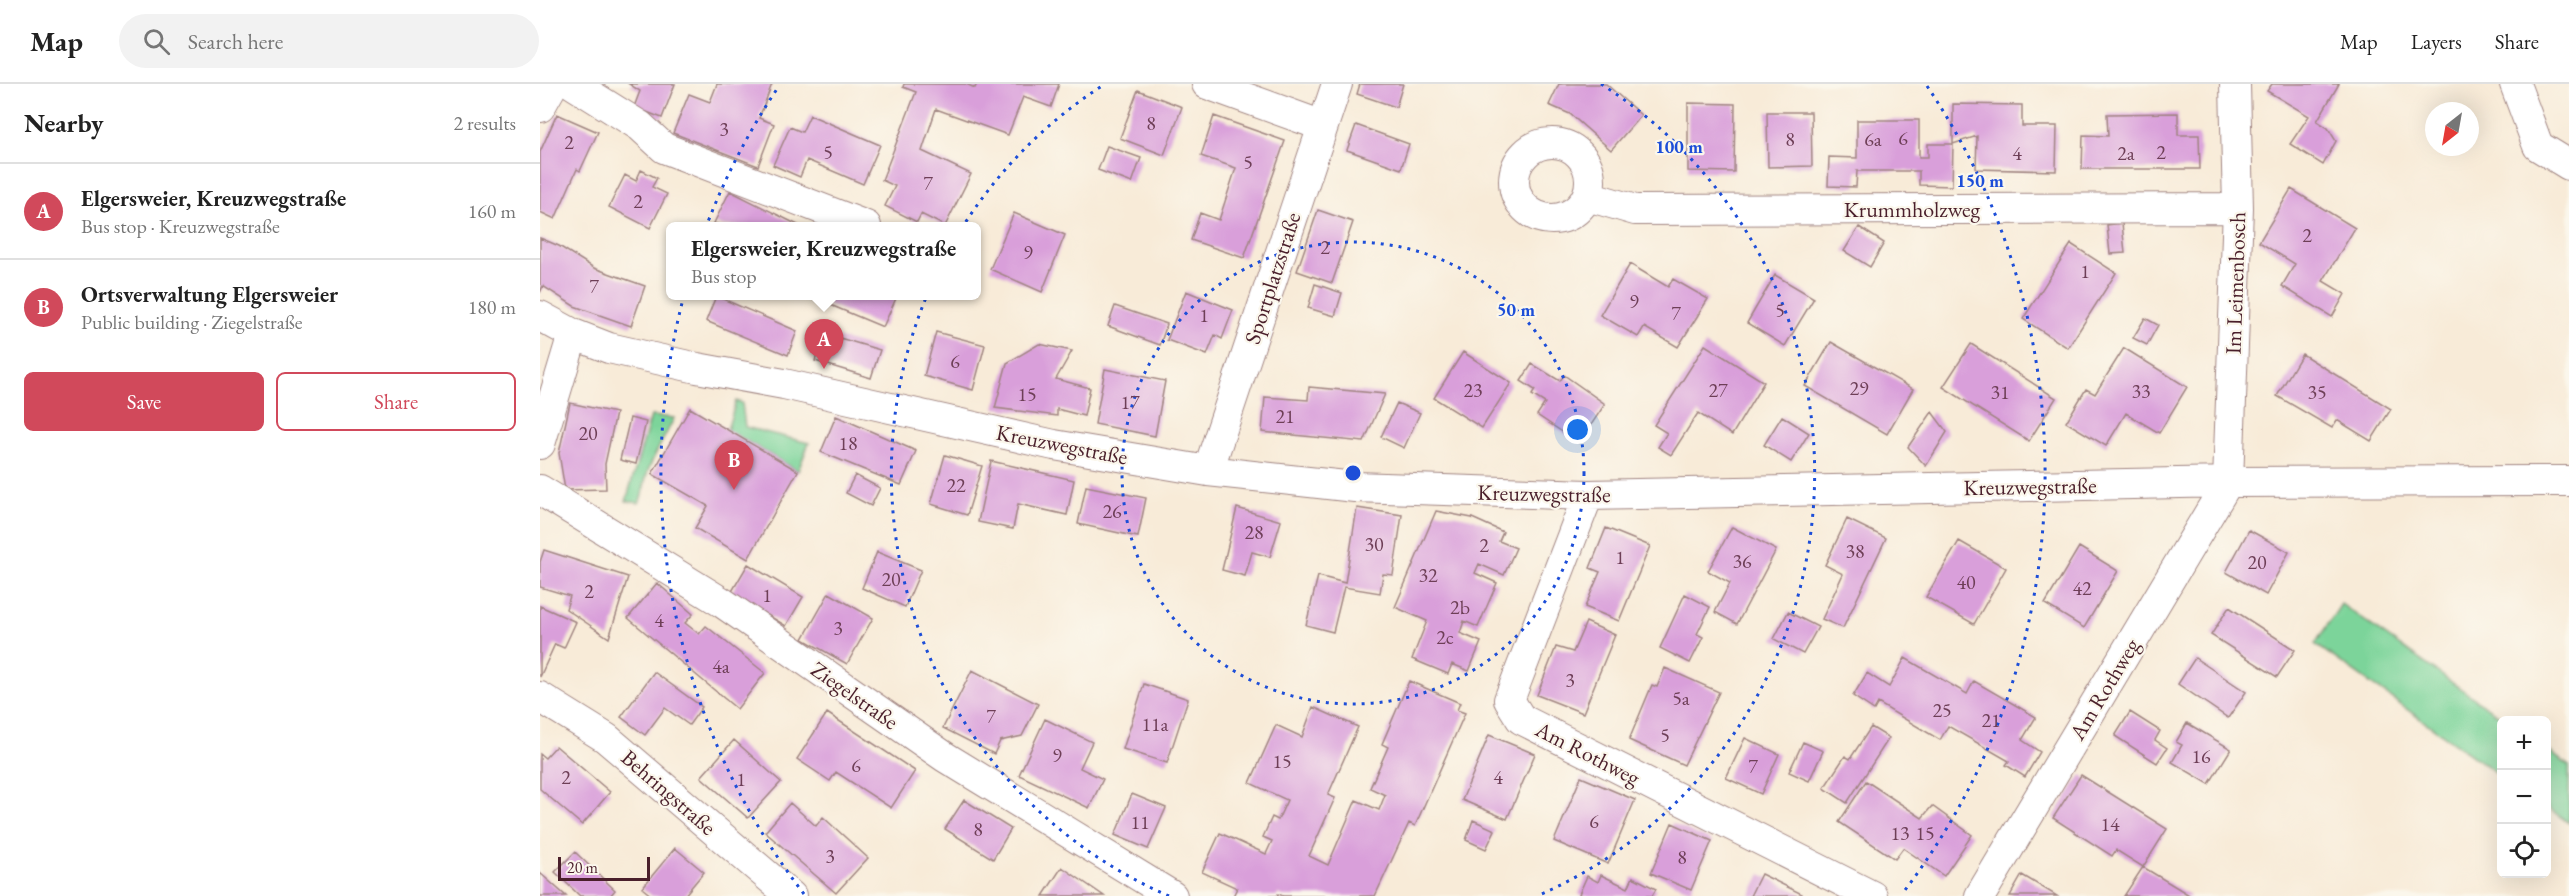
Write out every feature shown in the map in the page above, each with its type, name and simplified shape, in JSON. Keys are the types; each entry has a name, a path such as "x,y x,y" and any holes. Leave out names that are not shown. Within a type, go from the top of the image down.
{"street":[{"path":"540,107 553,84"},
{"path":"573,84 640,126 664,148 856,222"},
{"path":"1208,84 1323,126"},
{"name":"Sportplatzstraße","path":"1208,471 1337,84"},
{"name":"Im Leimenbosch","path":"2228,482 2238,208 2235,84"},
{"path":"2516,84 2538,146 2569,165"},
{"name":"Krummholzweg","path":"1588,196 1635,210 2238,208"},
{"name":"Kreuzwegstraße","path":"540,316 573,334 609,348 1054,445 1208,471 1355,487 1588,495 2228,482 2569,481"},
{"path":"540,444 573,334"},
{"name":"Am Rothweg","path":"1980,896 2228,482"},
{"name":"Ziegelstraße","path":"540,490 723,603 945,757 1172,896"},
{"name":"Am Rothweg","path":"1588,495 1509,700 1521,719 1872,896"},
{"name":"Behringstraße","path":"540,697 606,738 791,896"}],"green space":[{"path":"736,401 742,403 745,427 809,443 798,471 727,430"},
{"path":"651,416 674,418 648,471 639,503 626,501"},
{"path":"2341,604 2499,716 2497,716 2497,773 2315,644"},
{"path":"2551,753 2569,766 2569,823 2551,810"}],"building":[{"path":"629,84 675,84 662,118 634,107 640,91"},
{"path":"717,84 772,84 759,118 774,124 758,166 673,133 689,94 710,102"},
{"path":"904,84 966,84 975,88 977,84 1059,84 1051,107 1023,97 1008,135 936,109 922,151 971,174 947,222 937,222 921,214 917,222 885,206 895,186 882,180 916,92 903,87"},
{"path":"1360,84 1403,84 1396,107 1357,94"},
{"path":"1559,84 1606,84 1641,115 1611,150 1570,114 1549,105"},
{"path":"2272,84 2339,84 2317,121 2328,128 2336,141 2323,165 2290,144 2309,116 2267,91"},
{"path":"1138,90 1182,107 1164,155 1120,138"},
{"path":"1688,103 1735,104 1734,172 1688,171"},
{"path":"1953,104 2022,105 2022,126 2057,126 2056,171 1976,169 1977,136 1953,144"},
{"path":"1767,112 1811,112 1812,166 1768,167"},
{"path":"2178,113 2178,135 2199,135 2200,169 2082,169 2083,135 2108,136 2107,114"},
{"path":"557,114 598,132 580,171 577,169 555,219 540,212 540,152"},
{"path":"810,115 880,145 863,184 807,160 800,177 773,165 790,127 802,132"},
{"path":"1214,116 1285,141 1244,258 1191,240 1200,213 1219,220 1236,168 1201,156"},
{"path":"1857,120 1919,120 1919,157 1928,157 1928,144 1953,144 1952,186 1919,185 1919,171 1857,171 1856,187 1828,186 1829,157 1857,158"},
{"path":"1356,125 1409,144 1401,169 1347,150"},
{"path":"1107,146 1141,158 1132,183 1098,170"},
{"path":"641,170 657,178 652,187 667,194 650,228 609,207 625,175 636,181"},
{"path":"2291,189 2355,228 2323,281 2345,294 2332,317 2282,286 2295,264 2259,242"},
{"path":"730,191 792,222 714,222"},
{"path":"1318,210 1353,222 1332,283 1297,271"},
{"path":"1014,213 1065,235 1042,292 990,269"},
{"path":"2122,223 2125,253 2110,254 2107,225"},
{"path":"1859,227 1884,243 1870,267 1844,251"},
{"path":"540,238 559,246 594,268 645,286 631,326 574,306 543,286 540,293"},
{"path":"2071,244 2116,273 2068,348 2023,319"},
{"path":"1630,264 1668,287 1673,279 1708,299 1678,347 1644,327 1638,337 1600,315"},
{"path":"1775,275 1814,298 1785,346 1747,323"},
{"path":"1315,284 1342,293 1335,316 1308,308"},
{"path":"1186,291 1233,310 1222,339 1215,335 1207,355 1167,340"},
{"path":"714,300 725,300 797,331 788,355 706,321"},
{"path":"830,300 895,300 883,327 828,304"},
{"path":"1115,306 1167,324 1160,345 1108,326"},
{"path":"2145,318 2158,325 2147,345 2133,338"},
{"path":"936,332 985,345 973,390 924,376"},
{"path":"823,333 880,350 871,378 815,361"},
{"path":"1831,342 1913,389 1887,434 1805,386"},
{"path":"1039,344 1072,351 1056,379 1090,388 1084,416 1057,409 1057,416 995,408 1007,363"},
{"path":"1971,344 2056,398 2029,441 1943,387"},
{"path":"1705,345 1764,382 1732,435 1698,413 1671,455 1658,447 1667,433 1654,425"},
{"path":"2124,348 2187,387 2159,433 2126,413 2106,446 2066,422 2086,389 2095,394"},
{"path":"1463,352 1511,383 1482,428 1434,398"},
{"path":"2302,354 2391,409 2371,441 2337,420 2332,428 2277,396"},
{"path":"1532,364 1560,381 1564,375 1605,404 1579,443 1537,415 1545,403 1532,395 1535,390 1521,381"},
{"path":"1105,369 1165,381 1155,436 1095,424"},
{"path":"1309,387 1385,394 1364,442 1262,432 1265,397 1308,400"},
{"path":"570,403 616,413 605,464 606,489 565,490 559,453"},
{"path":"1397,403 1420,413 1404,448 1381,437"},
{"path":"690,408 798,471 748,559 695,528 708,506 652,474"},
{"path":"1932,412 1947,432 1926,466 1908,447"},
{"path":"836,416 916,451 901,485 821,452"},
{"path":"1782,416 1809,433 1791,462 1764,445"},
{"path":"630,418 646,422 636,464 620,460"},
{"path":"945,455 982,466 967,515 931,504"},
{"path":"991,461 1074,480 1067,515 1018,504 1013,529 978,522"},
{"path":"855,475 880,488 871,506 846,493"},
{"path":"1086,486 1146,498 1138,537 1078,524"},
{"path":"1237,508 1281,521 1270,557 1252,552 1245,576 1222,570"},
{"path":"1357,508 1402,515 1393,575 1383,574 1380,593 1344,587 1333,632 1306,625 1318,576 1345,583"},
{"path":"1436,511 1472,518 1503,532 1499,541 1516,548 1504,575 1479,564 1475,573 1497,583 1478,627 1464,621 1460,633 1481,642 1469,671 1452,664 1448,674 1412,659 1427,621 1395,607"},
{"path":"1847,519 1886,538 1843,628 1822,619 1843,574 1825,565"},
{"path":"1732,527 1776,550 1737,624 1715,612 1730,583 1708,571"},
{"path":"1606,528 1650,546 1619,621 1585,607 1600,572 1590,568"},
{"path":"2249,530 2289,552 2266,595 2226,572"},
{"path":"1959,541 2006,568 1974,624 1926,597"},
{"path":"2079,547 2118,571 2084,628 2045,604"},
{"path":"544,550 628,577 609,638 566,609 570,596 540,587 540,562"},
{"path":"877,552 921,570 905,607 862,588"},
{"path":"748,564 803,597 786,626 731,593"},
{"path":"657,583 693,614 685,623 699,634 706,626 765,673 737,709 628,618"},
{"path":"829,593 873,618 847,664 803,639"},
{"path":"1685,594 1710,607 1697,634 1703,637 1690,663 1660,648"},
{"path":"540,606 576,622 564,648 555,644 540,677"},
{"path":"2229,607 2295,650 2277,677 2211,635"},
{"path":"1788,612 1818,627 1803,654 1774,639"},
{"path":"1586,622 1615,635 1583,713 1537,695 1556,647 1573,652"},
{"path":"1905,658 1967,694 1974,681 2036,717 2022,740 2040,752 2025,777 2006,765 2009,761 1948,726 1940,740 1878,703 1874,710 1853,696 1867,673 1889,687"},
{"path":"2195,658 2246,692 2228,718 2178,684"},
{"path":"1665,668 1719,692 1684,765 1629,740 1652,685 1657,687"},
{"path":"972,670 1038,704 1022,736 1000,741 994,754 943,728"},
{"path":"654,672 702,707 689,725 665,708 645,735 621,717"},
{"path":"1409,681 1460,703 1457,710 1465,713 1415,826 1409,823 1375,896 1283,896 1278,894 1277,896 1233,896 1237,888 1202,872 1220,833 1266,854 1272,841 1263,837 1272,817 1278,820 1287,800 1250,783 1276,725 1302,737 1313,707 1358,727 1328,795 1335,798 1309,856 1328,865 1356,800 1379,810 1385,795 1370,788 1388,747 1382,744"},
{"path":"1144,684 1188,699 1167,763 1123,749"},
{"path":"2130,712 2160,731 2155,740 2167,748 2157,763 2115,736"},
{"path":"827,713 915,771 891,808 836,772 830,781 797,759"},
{"path":"1045,719 1092,742 1080,768 1103,779 1089,808 1019,775"},
{"path":"2187,723 2231,749 2209,784 2172,762 2182,745 2176,742"},
{"path":"1871,727 1889,738 1847,803 1824,788 1845,756 1850,759"},
{"path":"1489,735 1535,754 1507,819 1462,800"},
{"path":"1745,738 1779,754 1761,794 1726,778"},
{"path":"734,740 781,782 748,818 701,777"},
{"path":"1803,742 1823,751 1809,781 1789,772"},
{"path":"556,746 610,792 582,825 540,789 540,754 545,758"},
{"path":"2081,775 2167,829 2143,867 2116,850 2112,856 2053,818"},
{"path":"1581,777 1635,800 1608,864 1554,841"},
{"path":"1866,781 1922,818 1932,806 1972,835 1944,876 1903,848 1895,859 1839,822"},
{"path":"1132,794 1166,808 1148,849 1115,835"},
{"path":"964,800 1011,829 993,859 945,829"},
{"path":"790,803 816,826 823,817 868,858 836,893 765,832"},
{"path":"1473,820 1495,830 1486,849 1466,840"},
{"path":"1672,823 1712,841 1691,890 1651,873"},
{"path":"675,848 704,872 684,896 652,896 642,888"},
{"path":"575,852 615,890 610,896 580,896 555,872"},
{"path":"1062,867 1104,896 1043,896"},
{"path":"2143,867 2191,896 2124,896"},
{"path":"540,873 566,896 540,896"},
{"path":"1761,874 1802,894 1801,896 1750,896"},
{"path":"1601,875 1628,888 1633,877 1656,889 1652,896 1582,896 1579,894 1587,876 1598,882"},
{"path":"2022,875 2057,896 2010,896"}],"place":[{"name":"Elgersweier, Kreuzwegstraße","path":"824,369"},
{"name":"Ortsverwaltung Elgersweier","path":"734,490"}]}
